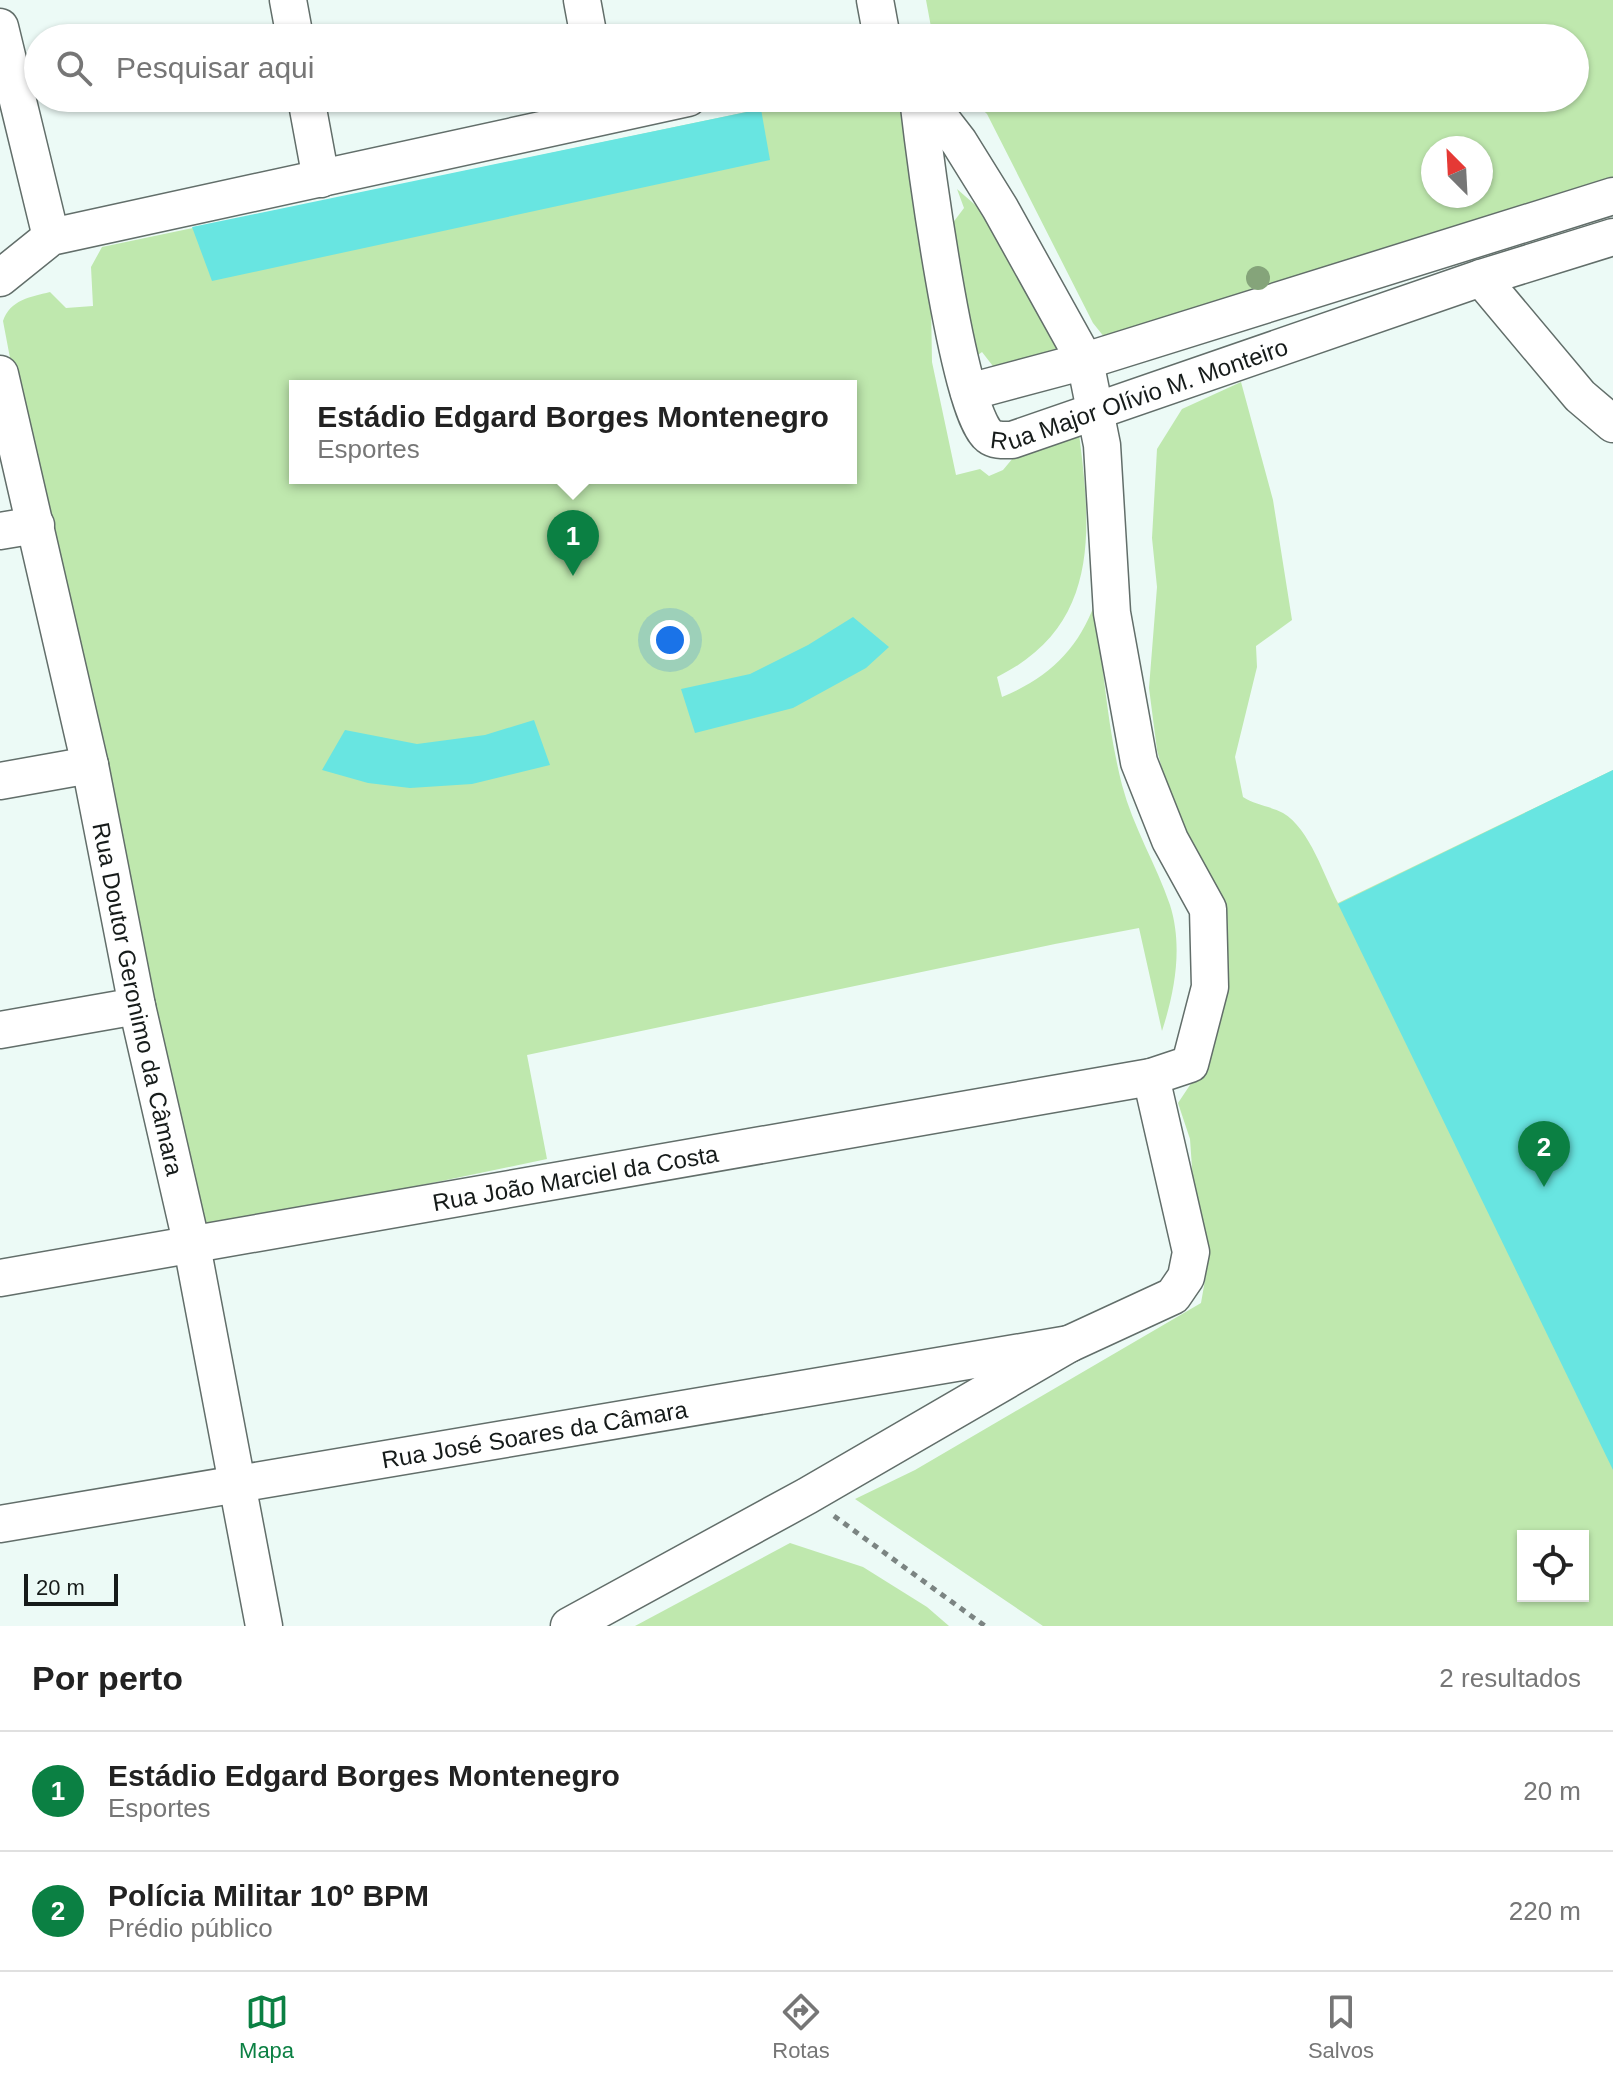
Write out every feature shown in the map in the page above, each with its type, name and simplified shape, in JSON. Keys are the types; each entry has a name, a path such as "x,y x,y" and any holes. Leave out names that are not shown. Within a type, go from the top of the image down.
{"street":[{"path":"288,0 292,24"},
{"path":"582,0 586,24"},
{"path":"875,0 879,24"},
{"path":"0,27 51,237"},
{"path":"309,112 321,179"},
{"path":"0,278 51,237 321,179 582,112"},
{"path":"920,112 938,246 969,392"},
{"path":"936,112 959,142 1000,208 1090,385"},
{"name":"Rua Major Olívio M. Monteiro","path":"1613,196 1554,214 1090,385 1012,440 989,437 980,425 969,392 1090,385 1481,278 1613,237"},
{"path":"1554,214 1563,252"},
{"path":"1481,278 1580,396 1613,424"},
{"name":"Rua Doutor Geronimo da Câmara","path":"0,374 90,765 137,1006 192,1246 234,1482 264,1626"},
{"name":"Rua João Marciel da Costa","path":"0,1278 1151,1077 1190,1064 1210,987 1208,909 1170,840 1139,762 1112,613 1102,445 1090,385"},
{"path":"0,531 36,525"},
{"path":"0,781 90,765"},
{"path":"0,1030 137,1006"},
{"path":"569,1626 807,1496 1069,1344 1173,1296 1186,1277 1191,1252 1151,1077"},
{"name":"Rua José Soares da Câmara","path":"0,1524 234,1482 1069,1344"}],"path":[{"path":"807,1496 985,1626"}],"green space":[{"path":"926,0 1613,0 1613,182 1105,338 1093,323 985,112 1589,112 1589,24 930,24"},
{"path":"746,112 901,112 930,242 932,362 956,475 980,469 989,476 1003,470 1013,458 1012,448 1078,426 1086,500 1086,536 1082,570 1073,601 1056,630 1031,655 997,677 1002,697 1034,681 1070,648 1080,635 1095,603 1109,718 1122,785 1174,921 1176,968 1162,1031 1139,928 1055,944 527,1055 547,1159 211,1229 203,1218 21,416 3,321 16,304 50,292 66,308 93,306 91,267 102,247"},
{"path":"957,189 989,217 1061,351 996,370 982,352 974,358 952,224 964,208"},
{"path":"1241,382 1273,500 1292,620 1256,646 1257,667 1235,757 1243,797 1293,820 1309,841 1338,903 1613,770 1613,1626 1043,1626 855,1499 915,1470 1201,1303 1208,1263 1193,1182 1190,1139 1178,1103 1196,1076 1217,1019 1177,825 1157,750 1149,688 1157,587 1152,538 1157,449 1182,409"},
{"path":"790,1543 863,1567 927,1607 949,1626 635,1626"}],"building":[{"path":"747,112 762,112 770,160 212,281 192,227"},
{"path":"853,617 889,647 866,668 793,708 695,733 681,689 750,674 808,645"},
{"path":"534,720 550,765 472,784 410,788 368,783 322,770 345,730 417,744 485,735"},
{"path":"1613,770 1613,1470 1338,904"}],"place":[{"name":"Estádio Edgard Borges Montenegro","path":"573,576"},
{"name":"Polícia Militar 10º BPM","path":"1544,1187"}]}
